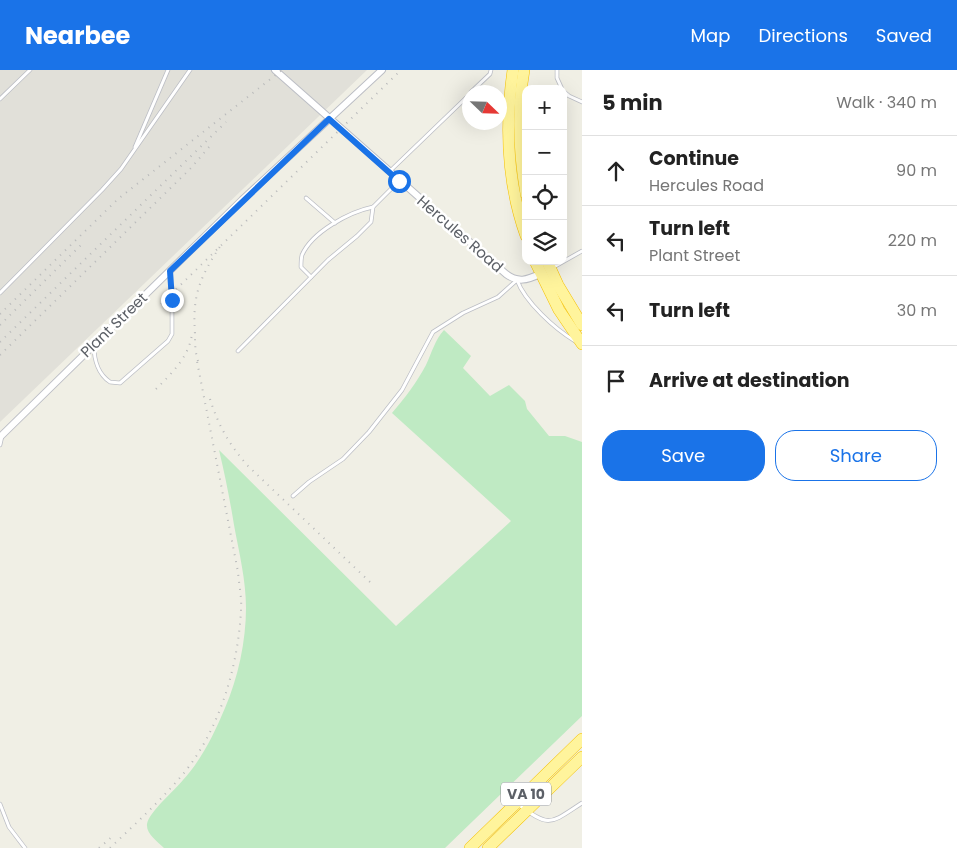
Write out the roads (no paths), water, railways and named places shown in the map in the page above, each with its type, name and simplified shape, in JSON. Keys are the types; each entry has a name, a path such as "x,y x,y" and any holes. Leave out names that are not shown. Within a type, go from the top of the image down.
{"highway":[{"path":"513,70 509,106 510,157 517,206 522,223"},
{"path":"524,70 520,116 520,148 524,175"},
{"path":"546,268 582,325"},
{"path":"546,268 559,310 582,345"},
{"name":"VA 10","path":"470,848 582,739"},
{"name":"VA 10","path":"488,848 582,757"}],"street":[{"name":"Hercules Road","path":"275,70 506,274 517,280 529,280 546,268"},
{"name":"Plant Street","path":"1,436 94,344 382,70"}],"lane":[{"path":"0,99 30,70"},
{"path":"131,156 168,70"},
{"path":"0,293 102,190 131,156 190,70"},
{"path":"478,85 490,74 491,70"},
{"path":"557,70 557,78 560,85"},
{"path":"567,95 582,102"},
{"path":"389,172 462,101"},
{"path":"310,277 301,267 302,256 314,239 335,223 358,210 373,207 399,181"},
{"path":"306,198 335,223"},
{"path":"238,352 310,277 371,222 373,207"},
{"path":"546,268 582,251"},
{"path":"94,344 94,353 100,370 110,382 120,383 168,342 173,329 170,271"},
{"path":"293,496 309,482 342,459 369,432 402,390 433,332 463,312 498,297 517,280 527,299 557,328 582,345"},
{"path":"0,445 1,436"},
{"path":"517,803 541,820 552,821 582,803"},
{"path":"0,804 8,827 26,848"}],"railway":[{"path":"0,314 118,199 282,70"},
{"path":"161,304 401,70"},
{"path":"0,342 226,122"},
{"path":"0,355 191,168 209,147"},
{"path":"0,325 81,245"},
{"path":"198,361 195,348 194,320 196,297 203,277 221,245"},
{"path":"156,389 174,371 184,357 192,334"},
{"path":"110,848 177,781 204,744 223,701 236,655 241,605 238,572 196,356"},
{"path":"210,399 225,435 248,466 371,583"},
{"path":"99,848 114,835"}]}
